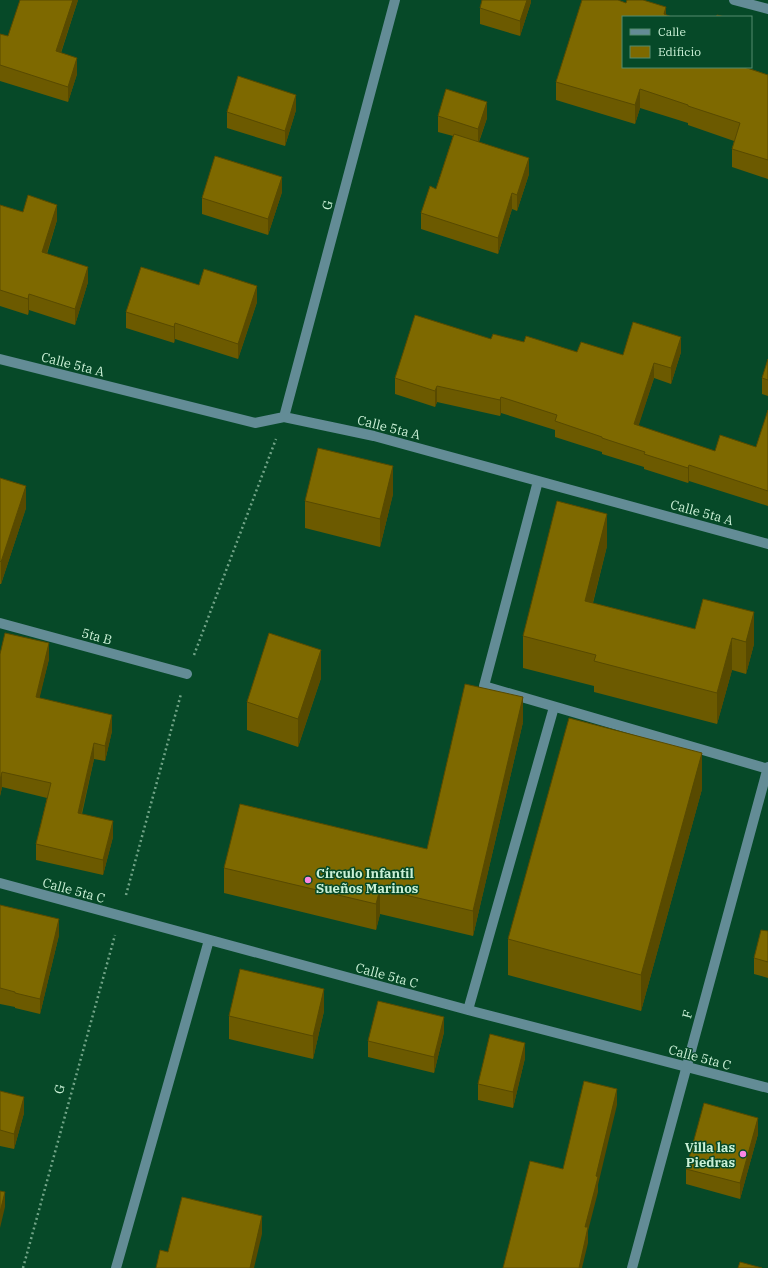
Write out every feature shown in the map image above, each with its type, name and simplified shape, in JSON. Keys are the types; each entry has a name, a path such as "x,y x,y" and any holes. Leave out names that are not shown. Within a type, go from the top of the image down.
{"street":[{"name":"G","path":"284,417 395,0"},
{"path":"734,0 768,9"},
{"name":"Calle 5ta A","path":"0,359 255,423 284,417 374,436 768,544"},
{"path":"538,480 484,686 768,768"},
{"name":"5ta B","path":"0,623 187,674"},
{"path":"468,1010 554,706"},
{"name":"F","path":"632,1268 768,768"},
{"name":"Calle 5ta C","path":"0,883 468,1010 768,1088"},
{"path":"116,1268 209,940"}],"path":[{"name":"G","path":"23,1268 120,916"}],"building":[{"path":"20,0 73,0 56,51 77,58 68,87 0,65 0,34 8,36"},
{"path":"482,0 527,0 520,21 480,8"},
{"path":"582,0 618,0 626,3 627,0 643,0 666,7 664,14 669,16 622,16 622,68 747,68 768,75 768,160 732,149 740,123 640,89 635,105 556,82"},
{"path":"238,76 296,95 285,131 227,112"},
{"path":"446,89 487,102 478,129 438,116"},
{"path":"454,134 529,158 517,195 512,193 498,238 421,213 430,186 436,189"},
{"path":"215,156 282,177 268,219 202,198"},
{"path":"28,195 57,205 42,252 88,267 75,309 29,294 28,299 0,290 0,205 23,212"},
{"path":"141,267 199,285 204,269 257,286 238,344 175,323 174,327 126,312"},
{"path":"415,315 491,339 493,334 524,342 526,336 577,352 581,342 623,355 633,322 681,337 671,368 654,363 634,424 715,451 720,435 756,447 768,410 768,491 689,465 688,468 644,454 645,452 555,421 557,415 501,397 500,400 437,386 435,391 395,378"},
{"path":"768,359 768,380 762,378"},
{"path":"318,448 393,466 380,519 305,501"},
{"path":"0,478 26,486 1,562 0,561"},
{"path":"557,501 607,514 585,601 695,629 703,599 754,612 746,642 732,638 717,693 594,661 596,655 523,636"},
{"path":"5,633 49,643 36,697 112,715 105,746 94,743 78,813 113,821 103,860 36,844 51,783 2,772 0,780 0,654"},
{"path":"269,633 321,650 298,719 247,702"},
{"path":"465,684 523,697 473,911 380,889 376,904 224,868 240,804 427,849"},
{"path":"569,718 702,753 641,975 508,939"},
{"path":"0,905 59,919 40,999 0,988"},
{"path":"761,930 768,931 768,962 754,958"},
{"path":"240,969 324,989 313,1036 229,1016"},
{"path":"378,1001 444,1017 434,1057 368,1041"},
{"path":"490,1034 525,1043 513,1092 478,1084"},
{"path":"584,1081 617,1089 596,1176 598,1177 585,1227 588,1227 579,1268 503,1268 530,1161 563,1169"},
{"path":"0,1091 24,1097 14,1134 0,1130"},
{"path":"704,1103 758,1118 740,1183 686,1169"},
{"path":"0,1191 5,1192 0,1212"},
{"path":"182,1197 262,1216 250,1268 156,1268 160,1250 168,1252"},
{"path":"740,1262 762,1268 738,1268"}],"place":[{"name":"Círculo Infantil Sueños Marinos","path":"308,880"},
{"name":"Villa las Piedras","path":"743,1154"}]}
